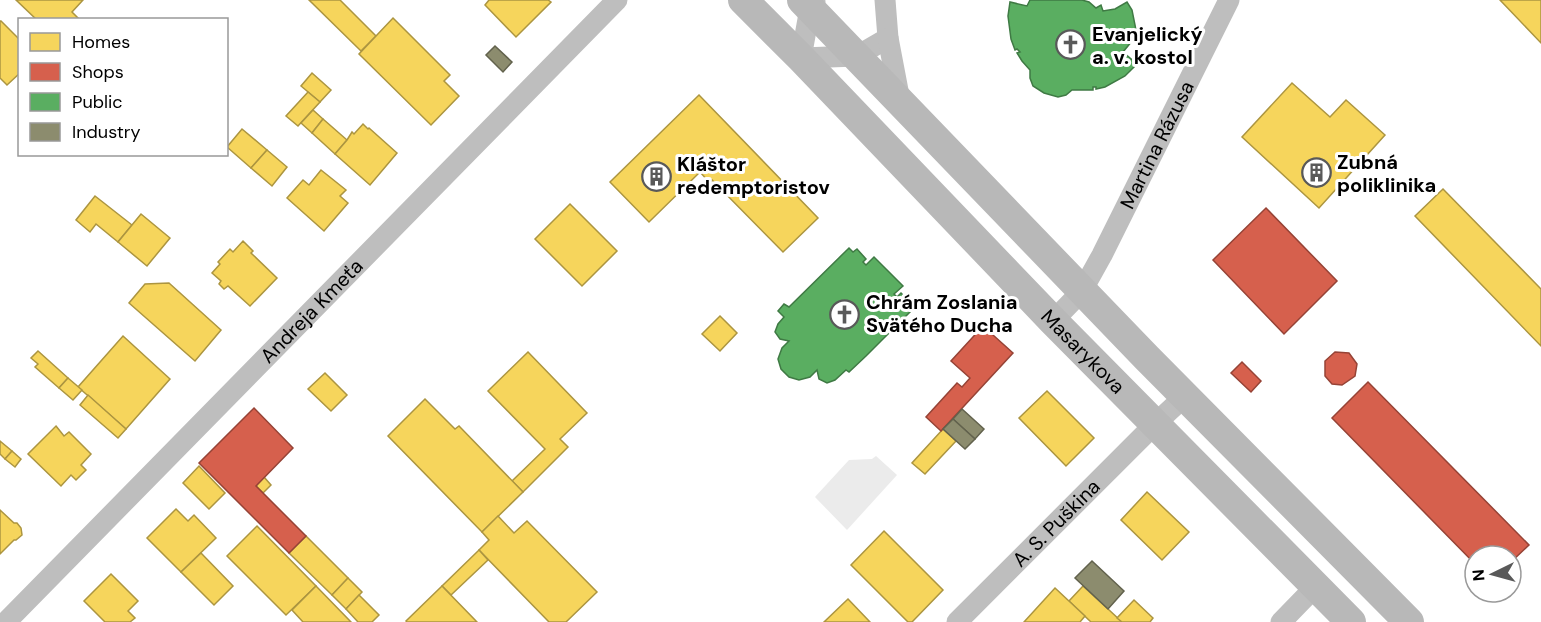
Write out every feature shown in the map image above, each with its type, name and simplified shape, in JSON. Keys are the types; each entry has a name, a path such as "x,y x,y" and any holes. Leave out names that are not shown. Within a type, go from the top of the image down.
{"main road":[{"name":"Masarykova","path":"743,0 1053,321 1351,622"},
{"name":"Masarykova","path":"810,3 857,56 1082,291 1409,622"}],"street":[{"name":"Andreja Kmeťa","path":"6,622 617,0"},
{"path":"885,0 888,38 900,101"},
{"name":"Martina Rázusa","path":"1053,321 1082,291 1102,255 1229,0"},
{"path":"810,3 801,58 857,56 888,38"},
{"name":"A. S. Puškina","path":"957,622 1185,396"},
{"path":"1281,622 1316,586"}],"shaded area":[{"path":"876,456 897,475 847,530 815,497 849,460 872,459"}],"building: Homes":[{"path":"16,0 83,0 72,12 78,18 35,18"},
{"path":"309,0 340,0 376,36 361,51"},
{"path":"489,0 548,0 551,2 516,37 485,5"},
{"path":"1500,0 1541,0 1541,43"},
{"path":"393,18 450,75 444,81 459,96 431,125 359,54"},
{"path":"1,21 18,38 18,75 7,85 0,78"},
{"path":"312,73 331,90 320,102 301,86"},
{"name":"Zubná poliklinika","path":"1292,83 1330,117 1346,100 1385,135 1319,208 1242,137"},
{"path":"308,92 320,102 298,126 286,116"},
{"name":"Kláštor redemptoristov","path":"699,95 818,218 783,252 712,180 710,183 700,172 649,222 610,182"},
{"path":"313,110 323,119 312,133 301,123"},
{"path":"323,119 347,140 335,154 312,133"},
{"path":"363,124 397,153 370,185 335,154 352,132 354,134"},
{"path":"242,129 267,150 251,168 228,146"},
{"path":"267,150 287,167 272,186 251,168"},
{"path":"321,170 346,190 340,196 348,203 324,231 287,198 303,180 309,185"},
{"path":"1443,189 1541,289 1541,346 1415,216"},
{"path":"95,196 132,225 118,242 96,224 90,232 76,220"},
{"path":"570,204 617,251 582,286 535,239"},
{"path":"141,214 170,238 147,266 118,242"},
{"path":"243,241 253,251 251,253 277,278 250,306 228,286 224,289 219,284 221,281 212,273 230,249 233,252"},
{"path":"169,283 221,330 195,361 129,303 145,284"},
{"path":"720,316 737,333 720,351 702,334"},
{"path":"123,336 170,379 126,429 78,387"},
{"path":"38,351 68,378 59,388 35,367 38,364 31,358"},
{"path":"528,352 587,413 560,439 568,447 523,492 512,481 545,449 488,391"},
{"path":"325,373 347,395 331,411 308,389"},
{"path":"68,378 82,390 73,400 59,388"},
{"path":"1047,391 1094,438 1066,466 1019,418"},
{"path":"88,395 126,429 118,438 80,405"},
{"path":"425,399 455,429 459,426 523,492 482,532 388,436"},
{"path":"56,426 64,436 69,432 91,454 81,465 86,470 76,480 71,475 61,486 28,454"},
{"path":"943,429 956,441 925,474 912,463"},
{"path":"0,441 12,451 5,459 0,454"},
{"path":"12,451 21,459 15,467 5,459"},
{"path":"199,466 225,493 209,509 183,483"},
{"path":"264,477 271,485 263,493 256,486"},
{"path":"1147,492 1189,532 1162,560 1121,520"},
{"path":"176,509 188,521 194,515 216,538 181,572 147,538"},
{"path":"0,510 14,523 17,523 22,535 0,554"},
{"path":"498,516 514,533 527,521 597,592 566,622 549,622 479,550 489,540 482,532"},
{"path":"257,526 316,586 286,615 227,556"},
{"path":"884,531 943,590 912,622 908,622 851,565"},
{"path":"306,536 348,578 332,595 289,553"},
{"path":"479,550 488,560 451,595 442,586"},
{"path":"201,553 233,586 214,605 181,572"},
{"path":"111,574 138,601 128,611 135,618 130,622 105,622 84,601"},
{"path":"348,578 362,592 346,609 332,595"},
{"path":"316,586 351,622 303,622 292,610"},
{"path":"442,586 477,622 406,621"},
{"path":"1083,586 1122,622 1091,622 1069,601"},
{"path":"1055,588 1085,616 1080,622 1024,622"},
{"path":"359,595 379,615 372,622 358,622 346,609"},
{"path":"848,599 870,622 824,622"},
{"path":"1134,600 1153,618 1150,622 1122,622 1117,618"}],"building: Shops":[{"path":"1266,208 1337,281 1284,334 1213,260"},
{"path":"983,326 1013,353 941,431 926,417 957,383 962,387 970,378 951,361"},
{"path":"1335,352 1349,353 1357,364 1355,376 1342,385 1332,384 1325,376 1325,361"},
{"path":"1242,362 1261,381 1251,392 1231,373"},
{"path":"1368,382 1529,545 1523,551 1523,544 1463,544 1463,552 1332,418"},
{"path":"254,408 293,448 256,486 306,536 289,553 199,463"}],"building: Public":[{"name":"Evanjelický a. v. kostol","path":"1030,0 1082,0 1096,8 1101,5 1103,11 1115,9 1127,2 1132,10 1137,35 1123,52 1137,64 1125,76 1105,87 1096,89 1093,87 1093,90 1072,90 1058,97 1044,93 1033,86 1030,70 1017,53 1020,52 1015,50 1011,39 1008,16 1010,2 1027,6"},
{"name":"Chrám Zoslania Svätého Ducha","path":"849,248 853,252 857,249 866,259 863,262 866,265 874,257 903,286 894,294 897,297 901,293 910,302 906,306 911,311 849,372 846,370 835,380 827,383 819,379 817,370 810,377 799,380 789,377 781,369 778,359 782,348 789,341 780,339 775,332 784,317 778,311 784,304 789,307"}],"building: Industry":[{"path":"495,46 512,62 503,72 486,55"},
{"path":"962,409 984,429 975,439 953,419"},
{"path":"953,419 975,439 965,449 943,429"},
{"path":"1092,561 1124,591 1108,609 1075,578"}],"place":[{"name":"Evanjelický a. v. kostol","path":"1071,45"},
{"name":"Zubná poliklinika","path":"1316,173"},
{"name":"Kláštor redemptoristov","path":"656,176"},
{"name":"Chrám Zoslania Svätého Ducha","path":"845,314"}]}
